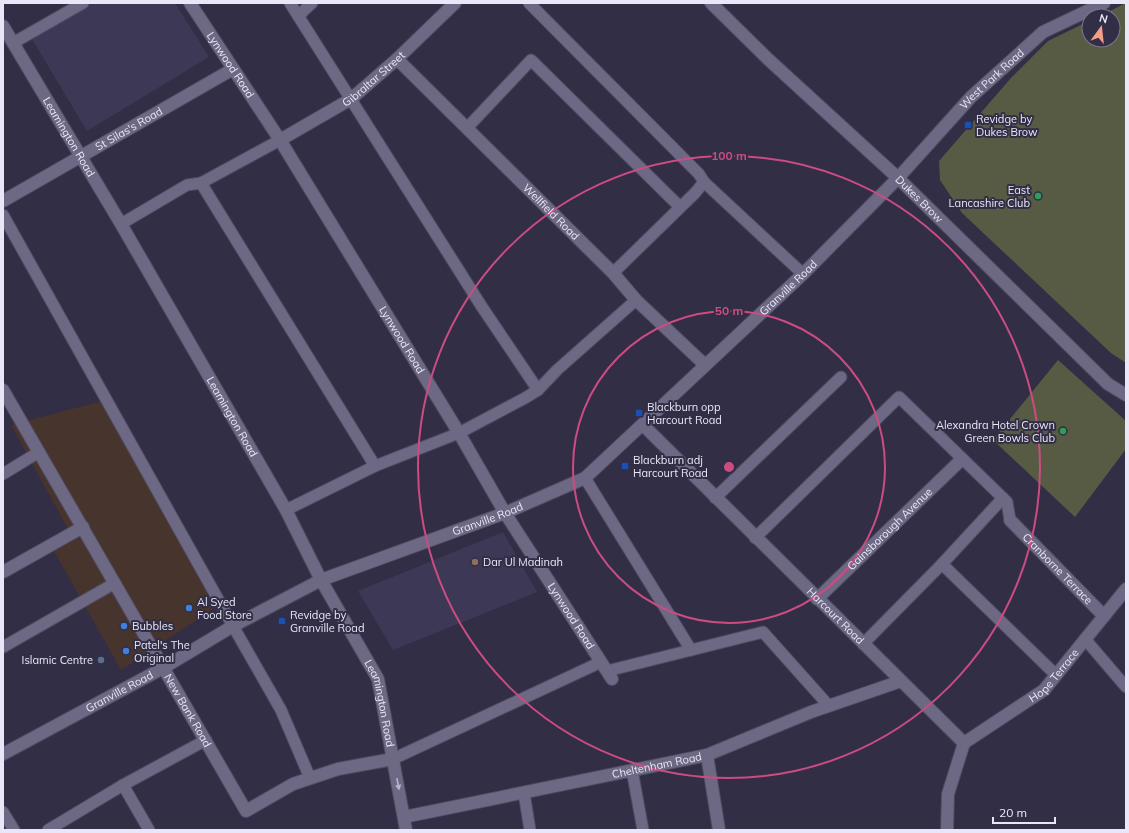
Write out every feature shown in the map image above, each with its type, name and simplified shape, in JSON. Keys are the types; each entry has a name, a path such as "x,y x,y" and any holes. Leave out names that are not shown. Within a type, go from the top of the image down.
{"street":[{"name":"Lynwood Road","path":"190,3 280,140 505,513 607,671"},
{"name":"Gibraltar Street","path":"280,140 351,99 397,59 455,3"},
{"name":"Dukes Brow","path":"711,3 769,60 898,178 1108,384 1126,395"},
{"name":"West Park Road","path":"898,178 971,97 1043,32 1104,3"},
{"name":"Leamington Road","path":"3,26 121,224 286,510 321,580 378,679 406,830"},
{"name":"Wellfield Road","path":"397,59 613,273 636,300 706,365"},
{"name":"St Silas's Road","path":"3,201 234,69"},
{"name":"Granville Road","path":"3,754 163,668 233,626 321,580 505,513 585,478 803,274 898,178"},
{"name":"New Bank Road","path":"4,395 116,583 163,668 246,811 293,784 338,769 393,759"},
{"name":"Harcourt Road","path":"643,425 755,538 964,743"},
{"name":"Gainsborough Avenue","path":"817,599 962,459"},
{"name":"Cranborne Terrace","path":"1010,520 1104,616"},
{"path":"3,572 83,528"},
{"name":"Hope Terrace","path":"964,743 1044,690 1126,589"},
{"name":"Cheltenham Road","path":"404,817 707,755 829,706 901,681"},
{"path":"946,830 948,794 964,743"},
{"path":"707,755 719,830"}],"lane":[{"path":"13,43 83,3"},
{"path":"290,3 482,307 538,390"},
{"path":"298,16 312,3"},
{"path":"529,3 699,174 704,182 803,274"},
{"path":"467,128 531,60 680,207"},
{"path":"121,224 187,185 201,183 280,140"},
{"path":"613,273 704,182"},
{"path":"201,183 375,466"},
{"path":"3,215 233,626 282,710 310,778"},
{"path":"286,510 375,466 458,433 525,398 538,390 557,370 636,300"},
{"path":"715,498 841,377"},
{"path":"755,538 899,397 1007,502 1010,520"},
{"path":"3,474 39,452"},
{"path":"585,478 691,650"},
{"path":"864,644 942,564 1003,498"},
{"path":"942,564 1056,675"},
{"path":"3,647 116,583"},
{"path":"393,759 607,671 763,632 829,706"},
{"path":"1085,639 1126,687"},
{"path":"48,830 123,785 206,740"},
{"path":"632,770 642,830"},
{"path":"123,785 149,830"},
{"path":"524,793 530,830"},
{"path":"3,812 14,830"}],"shaded area":[{"path":"92,3 175,3 209,57 87,131 32,39"},
{"path":"102,401 219,605 121,670 54,551 74,540 11,425"},
{"name":"Dar Ul Madinah","path":"503,532 537,592 393,650 358,591"}],"green space":[{"name":"East Lancashire Club","path":"1126,3 1126,363 1111,353 962,213 940,180 939,161 1011,78 1048,41 1081,25 1081,48 1121,48 1121,8 1116,8"},
{"name":"Alexandra Hotel Crown Green Bowls Club","path":"1058,360 1126,421 1126,449 1075,517 993,440"}],"place":[{"name":"Revidge by Dukes Brow","path":"968,125"},
{"name":"East Lancashire Club","path":"1038,196"},
{"name":"Blackburn opp Harcourt Road","path":"639,413"},
{"name":"Alexandra Hotel Crown Green Bowls Club","path":"1063,431"},
{"name":"Blackburn adj Harcourt Road","path":"625,466"},
{"name":"Dar Ul Madinah","path":"475,562"},
{"name":"Al Syed Food Store","path":"189,608"},
{"name":"Revidge by Granville Road","path":"282,621"},
{"name":"Bubbles","path":"124,626"},
{"name":"Patel's The Original","path":"126,651"},
{"name":"Islamic Centre","path":"101,660"}]}
